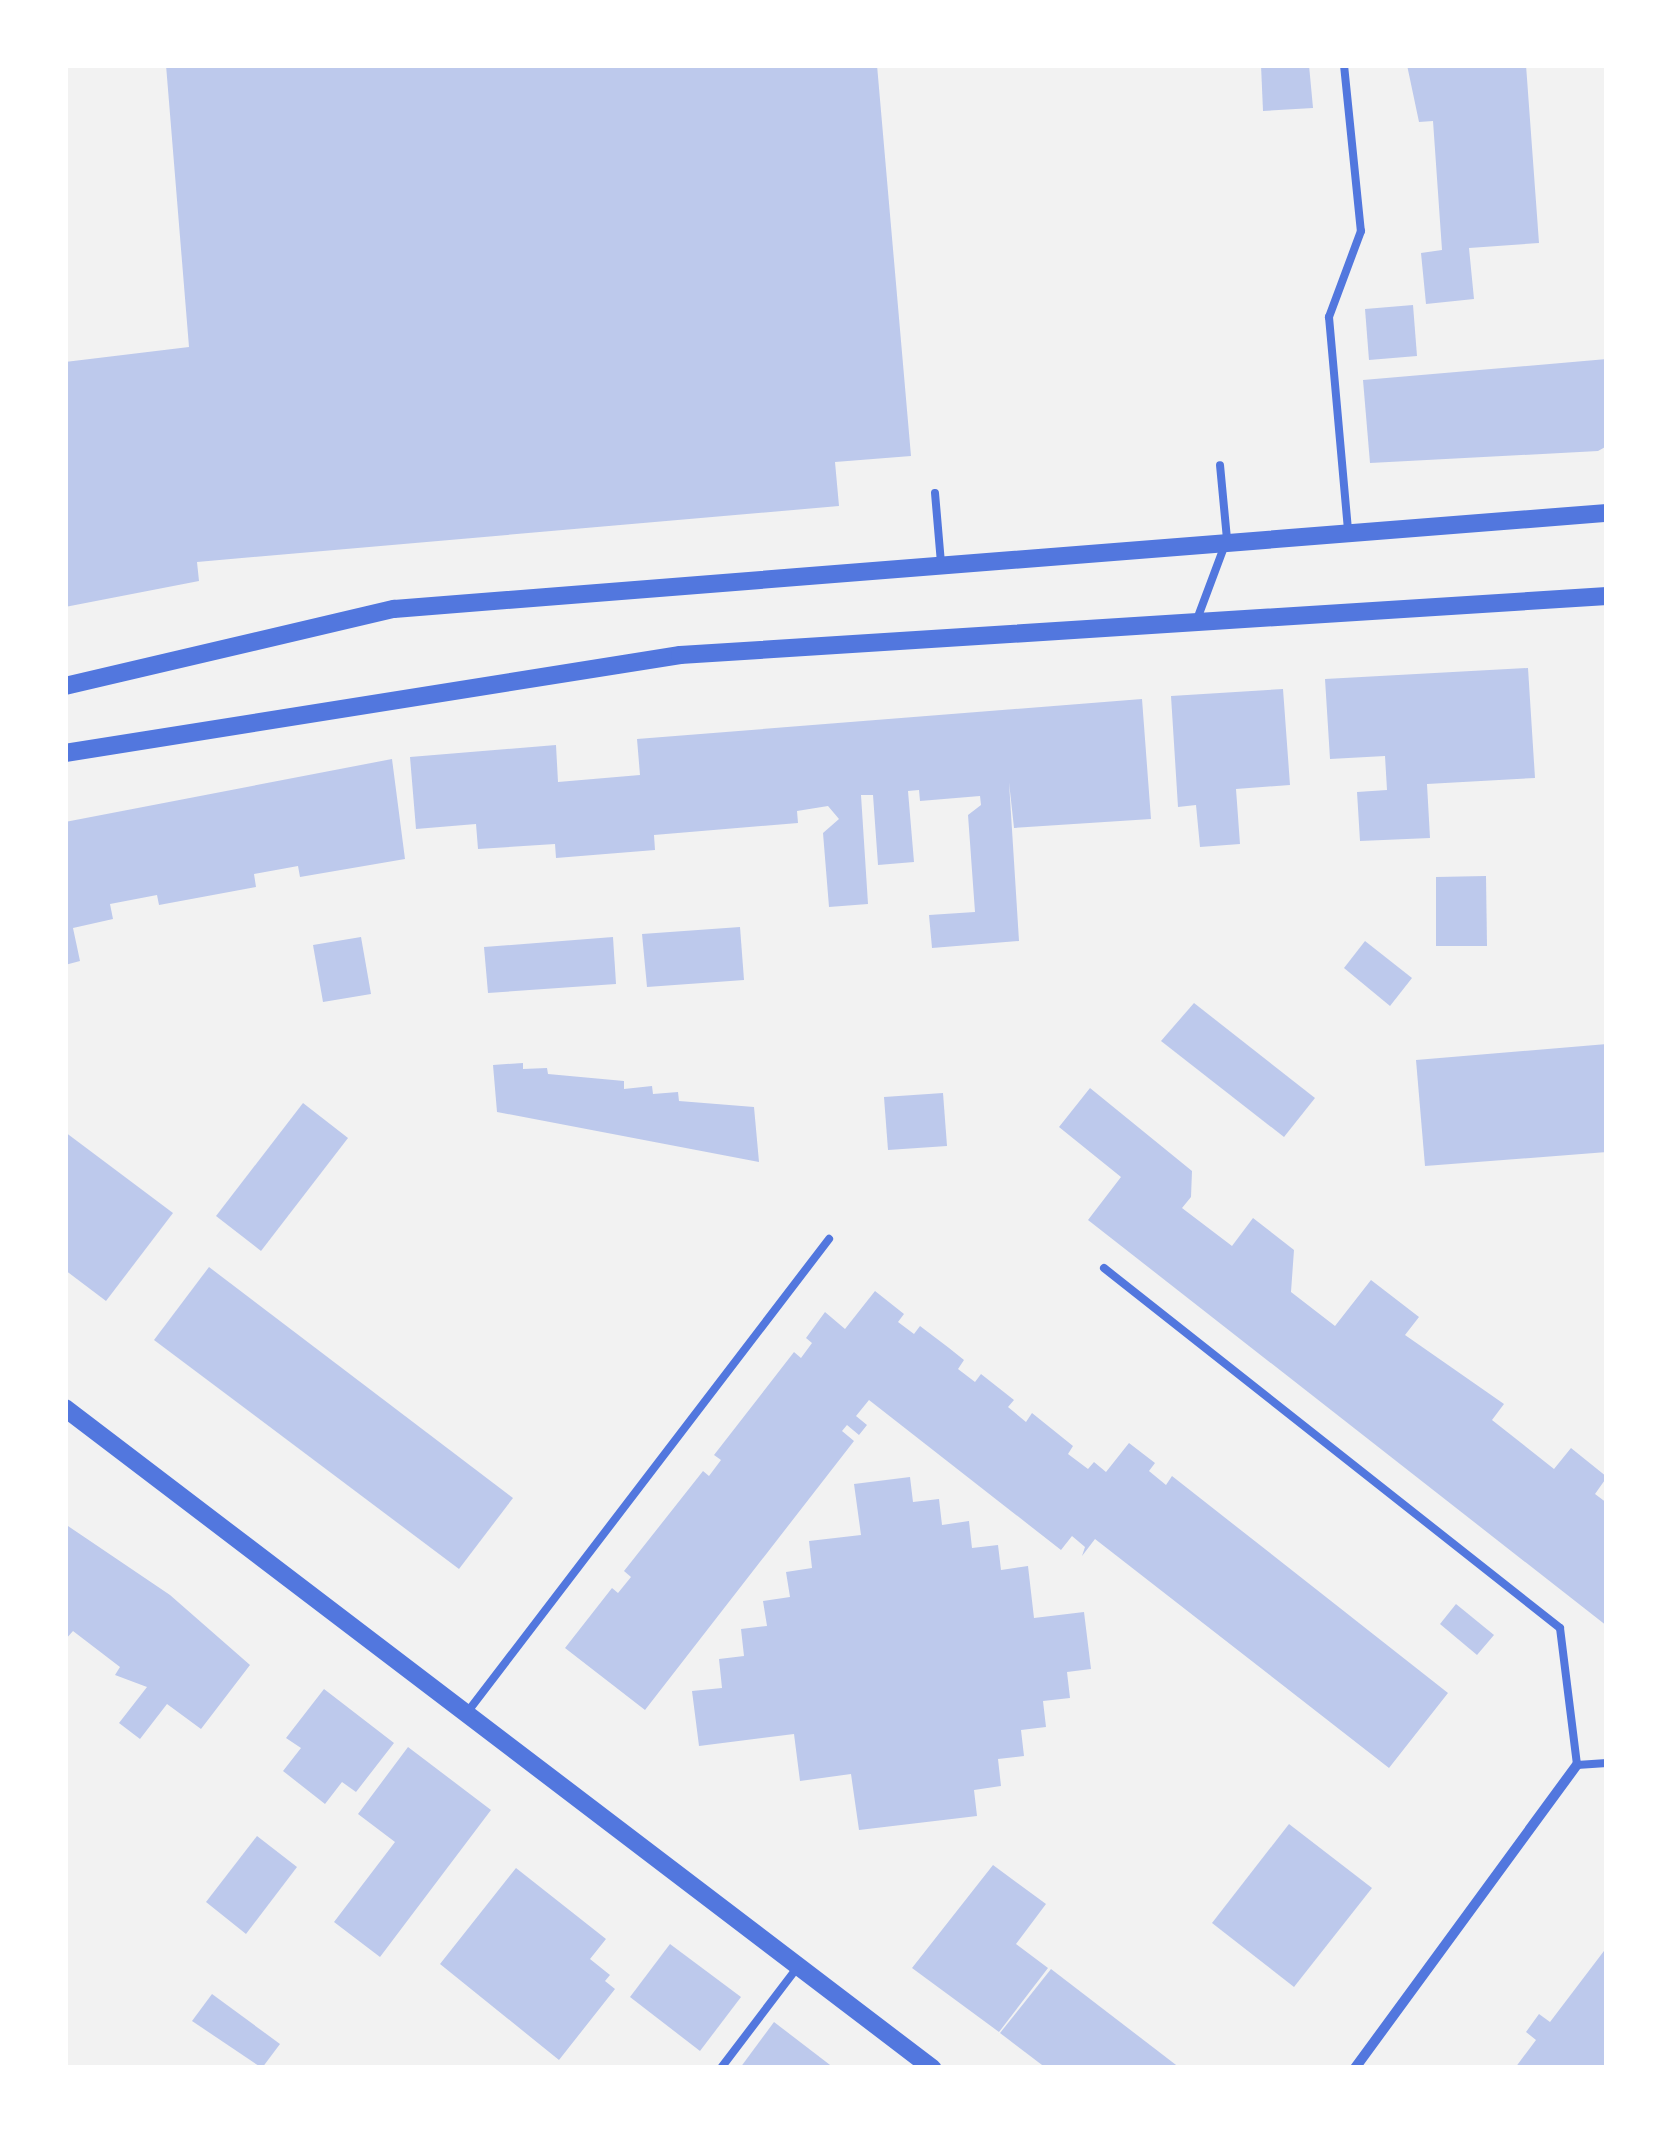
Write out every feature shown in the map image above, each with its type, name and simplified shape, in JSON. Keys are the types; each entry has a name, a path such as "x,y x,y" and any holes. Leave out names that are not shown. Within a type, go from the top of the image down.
{"street":[{"path":"65,686 394,609 1348,529 1607,512"},
{"path":"65,753 680,655 1607,596"},
{"path":"65,1408 469,1710 932,2068"},
{"path":"1356,2068 1577,1766"}],"lane":[{"path":"1344,65 1362,231 1329,317 1348,529"},
{"path":"1196,622 1227,539 1220,465"},
{"path":"935,493 941,564"},
{"path":"469,1710 829,1239"},
{"path":"1104,1268 1560,1628 1577,1766 1607,1764"},
{"path":"721,2068 800,1964"}],"building":[{"path":"166,65 877,65 911,456 835,462 839,506 197,562 199,581 65,607 65,362 189,347"},
{"path":"1261,65 1309,65 1313,108 1263,111"},
{"path":"1407,65 1526,65 1539,243 1469,248 1474,299 1426,304 1421,253 1442,250 1433,121 1419,122"},
{"path":"1413,305 1417,356 1369,360 1365,309"},
{"path":"1607,359 1607,446 1598,451 1370,463 1363,380"},
{"path":"1528,668 1535,778 1427,784 1430,838 1360,841 1357,792 1387,790 1385,756 1330,759 1325,679"},
{"path":"1283,689 1290,785 1236,789 1240,844 1200,847 1196,805 1178,807 1171,696"},
{"path":"1142,699 1151,819 1014,828 1009,782 1019,941 932,948 929,915 975,912 968,815 981,805 980,796 920,801 919,790 908,791 914,862 878,865 873,795 861,795 868,904 829,907 823,833 839,819 828,806 797,811 798,823 654,835 655,850 556,858 555,844 478,849 476,824 416,829 410,757 556,745 558,782 640,775 637,739"},
{"path":"392,759 405,859 300,877 298,866 254,874 256,887 159,905 157,895 110,904 113,919 73,928 80,961 65,965 65,822"},
{"path":"1486,876 1487,946 1436,946 1436,877"},
{"path":"740,927 744,980 647,987 642,934"},
{"path":"361,937 371,994 323,1002 313,945"},
{"path":"613,937 616,984 488,993 484,947"},
{"path":"1365,941 1412,978 1390,1006 1344,968"},
{"path":"1194,1003 1315,1098 1284,1137 1161,1041"},
{"path":"1607,1044 1607,1152 1425,1166 1416,1060"},
{"path":"523,1063 523,1069 547,1068 548,1074 624,1081 624,1089 652,1086 653,1094 678,1092 679,1101 754,1107 759,1162 497,1112 493,1065"},
{"path":"1090,1088 1192,1171 1191,1197 1182,1208 1232,1246 1253,1218 1294,1250 1291,1292 1335,1326 1371,1280 1419,1317 1405,1335 1504,1404 1492,1420 1554,1469 1571,1448 1607,1477 1595,1494 1607,1503 1607,1626 1088,1220 1121,1177 1059,1127"},
{"path":"943,1093 947,1146 888,1150 884,1097"},
{"path":"303,1103 348,1138 261,1251 216,1216"},
{"path":"65,1132 173,1213 106,1301 65,1270"},
{"path":"209,1267 513,1498 459,1569 154,1340"},
{"path":"875,1291 904,1314 898,1322 914,1334 920,1326 949,1348 964,1360 958,1369 975,1382 981,1374 1014,1400 1008,1407 1026,1422 1032,1413 1073,1446 1068,1454 1088,1469 1094,1462 1106,1472 1129,1443 1155,1463 1149,1471 1166,1485 1172,1476 1448,1693 1389,1768 1095,1539 1082,1556 1085,1547 1072,1536 1061,1550 869,1400 856,1416 867,1425 859,1435 847,1425 842,1431 854,1441 645,1710 565,1648 612,1588 618,1593 631,1577 624,1571 703,1471 709,1476 721,1460 714,1455 794,1352 801,1358 812,1343 806,1338 825,1312 845,1329"},
{"path":"910,1477 913,1502 939,1499 942,1525 969,1521 972,1548 998,1545 1001,1570 1028,1566 1034,1618 1084,1612 1091,1669 1067,1672 1070,1698 1043,1701 1046,1727 1021,1730 1024,1756 998,1759 1001,1786 974,1790 977,1816 859,1830 851,1774 800,1781 794,1734 699,1746 692,1691 722,1688 719,1659 744,1656 741,1629 767,1626 763,1601 790,1597 786,1572 812,1568 809,1541 861,1535 854,1484"},
{"path":"65,1524 170,1595 250,1665 201,1729 167,1704 140,1739 119,1723 147,1687 115,1675 120,1667 73,1631 65,1640"},
{"path":"1456,1604 1494,1635 1477,1655 1440,1624"},
{"path":"324,1689 394,1743 356,1792 342,1782 325,1804 283,1771 301,1748 286,1738"},
{"path":"408,1747 491,1810 380,1957 334,1922 395,1842 358,1814"},
{"path":"1289,1824 1372,1888 1294,1987 1212,1923"},
{"path":"257,1836 297,1867 246,1934 206,1902"},
{"path":"993,1865 1046,1904 1016,1944 1048,1968 999,2032 912,1968"},
{"path":"516,1868 606,1939 590,1959 610,1975 605,1981 615,1989 559,2060 440,1964"},
{"path":"670,1944 741,1997 700,2051 630,1997"},
{"path":"1607,1947 1607,2068 1515,2068 1536,2040 1526,2032 1539,2014 1550,2022"},
{"path":"1051,1969 1180,2068 1046,2068 1000,2033"},
{"path":"212,1994 280,2044 262,2068 192,2021"},
{"path":"774,2022 834,2068 740,2068"}]}
